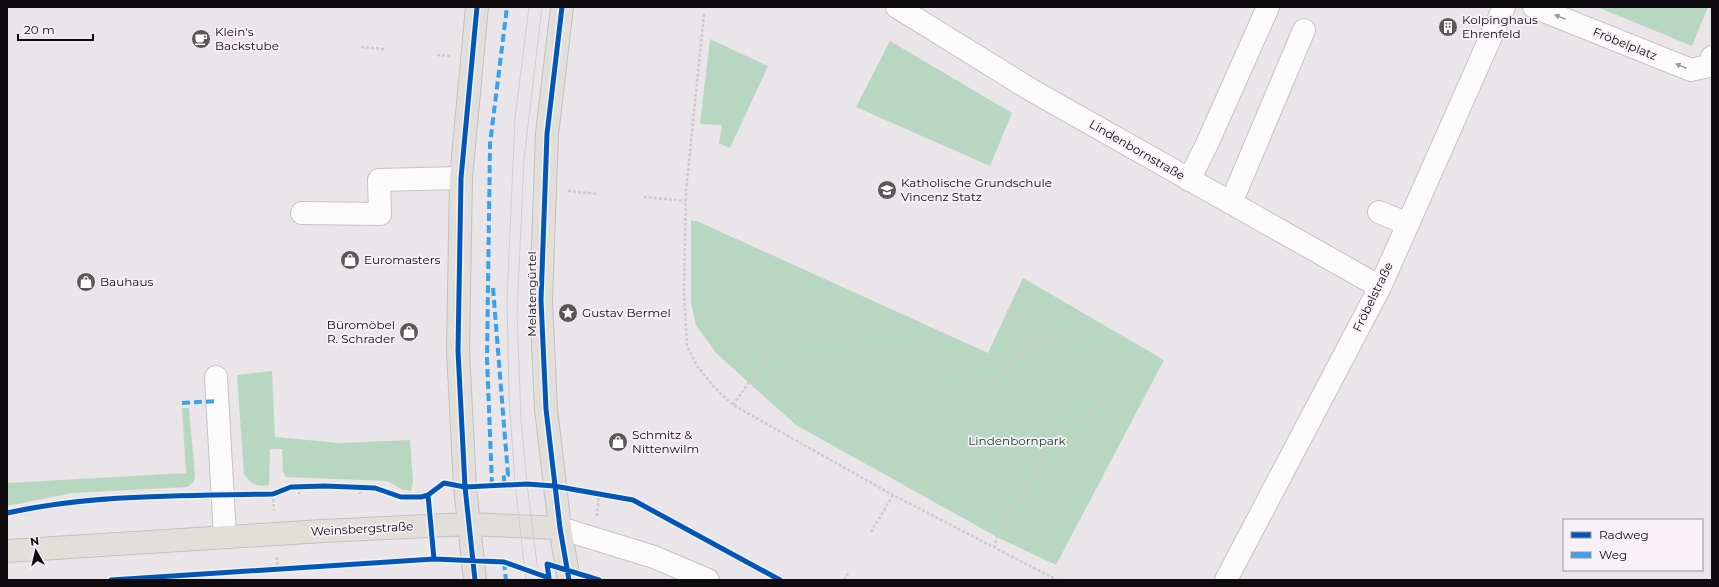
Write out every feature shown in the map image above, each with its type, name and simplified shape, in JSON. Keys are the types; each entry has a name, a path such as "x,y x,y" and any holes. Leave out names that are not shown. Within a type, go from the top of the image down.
{"main road":[{"path":"475,580 468,524 458,351 461,178 476,7"},
{"name":"Melatengürtel","path":"562,7 547,134 541,300 546,409 560,528 568,580"},
{"name":"Weinsbergstraße","path":"7,551 225,537 468,524 560,528"}],"street":[{"name":"Lindenbornstraße","path":"897,7 1033,91 1380,287"},
{"path":"1189,180 1207,144 1268,7"},
{"name":"Fröbelstraße","path":"1226,580 1380,287 1504,7"},
{"name":"Fröbelplatz","path":"1534,7 1691,70 1708,66 1712,57"},
{"path":"1231,203 1304,30"},
{"path":"302,213 380,214 379,180 461,178"},
{"path":"1379,212 1408,224"},
{"path":"216,377 225,537"},
{"name":"Weinsbergstraße","path":"560,528 654,557 678,574 708,580"}],"path":[{"path":"704,14 686,201 684,291 687,346 697,366 715,388 733,405 893,495 1057,580"},
{"path":"361,48 384,49"},
{"path":"644,197 686,201"},
{"path":"1007,310 1020,319 1043,341"},
{"path":"733,405 773,353 793,342 809,338 822,336 863,347 879,346 920,351 929,358 982,382 992,382 1004,374 1023,353 1043,341 1064,332 1097,348 1114,363 1114,383 1096,412 1058,432 997,537 994,548"},
{"path":"299,487 299,494"},
{"path":"360,487 360,494"},
{"path":"871,532 893,495"},
{"path":"844,580 848,573"}],"green space":[{"path":"1597,7 1708,7 1692,46"},
{"path":"710,39 768,66 730,148 719,143 722,125 700,124"},
{"path":"890,41 1012,113 990,166 856,107"},
{"name":"Lindenbornpark","path":"691,220 699,222 988,353 1023,278 1164,360 1056,565 997,537 796,425 716,353 696,325 691,303"},
{"path":"272,371 275,437 339,443 410,440 413,481 411,491 401,489 387,481 286,477 283,472 282,449 270,449 269,485 261,486 249,481 244,474 237,375"},
{"path":"182,408 189,408 195,475 194,482 187,487 72,493 7,506 7,483 186,473"}],"tram line":[{"path":"526,580 515,484 509,395 507,300 515,118 529,7"},
{"path":"539,580 527,484 521,419 517,314 524,159 542,7"}],"marked path":[{"path":"492,485 487,359 490,144 507,7"},
{"path":"493,288 508,475 504,475 504,485"},
{"path":"182,403 217,401"},
{"path":"504,562 506,580"}],"cycle path":[{"path":"475,580 465,487 458,351 461,178 477,7"},
{"path":"562,7 547,134 541,300 546,409 560,528 569,580"},
{"path":"7,513 72,502 106,499 273,494 291,487 325,486 375,488 401,497 421,497 428,495 444,483 465,487 527,484 554,486 633,500 780,580"},
{"path":"428,495 434,559"},
{"path":"111,580 434,559 504,562 549,578 547,564 599,580"}],"place":[{"name":"Kolpinghaus Ehrenfeld","path":"1448,27"},
{"name":"Klein's Backstube","path":"201,39"},
{"name":"Katholische Grundschule Vincenz Statz","path":"887,190"},
{"name":"Euromasters","path":"350,260"},
{"name":"Bauhaus","path":"86,282"},
{"name":"Gustav Bermel","path":"568,313"},
{"name":"Büromöbel R. Schrader","path":"409,332"},
{"name":"Schmitz & Nittenwilm","path":"618,442"}]}
